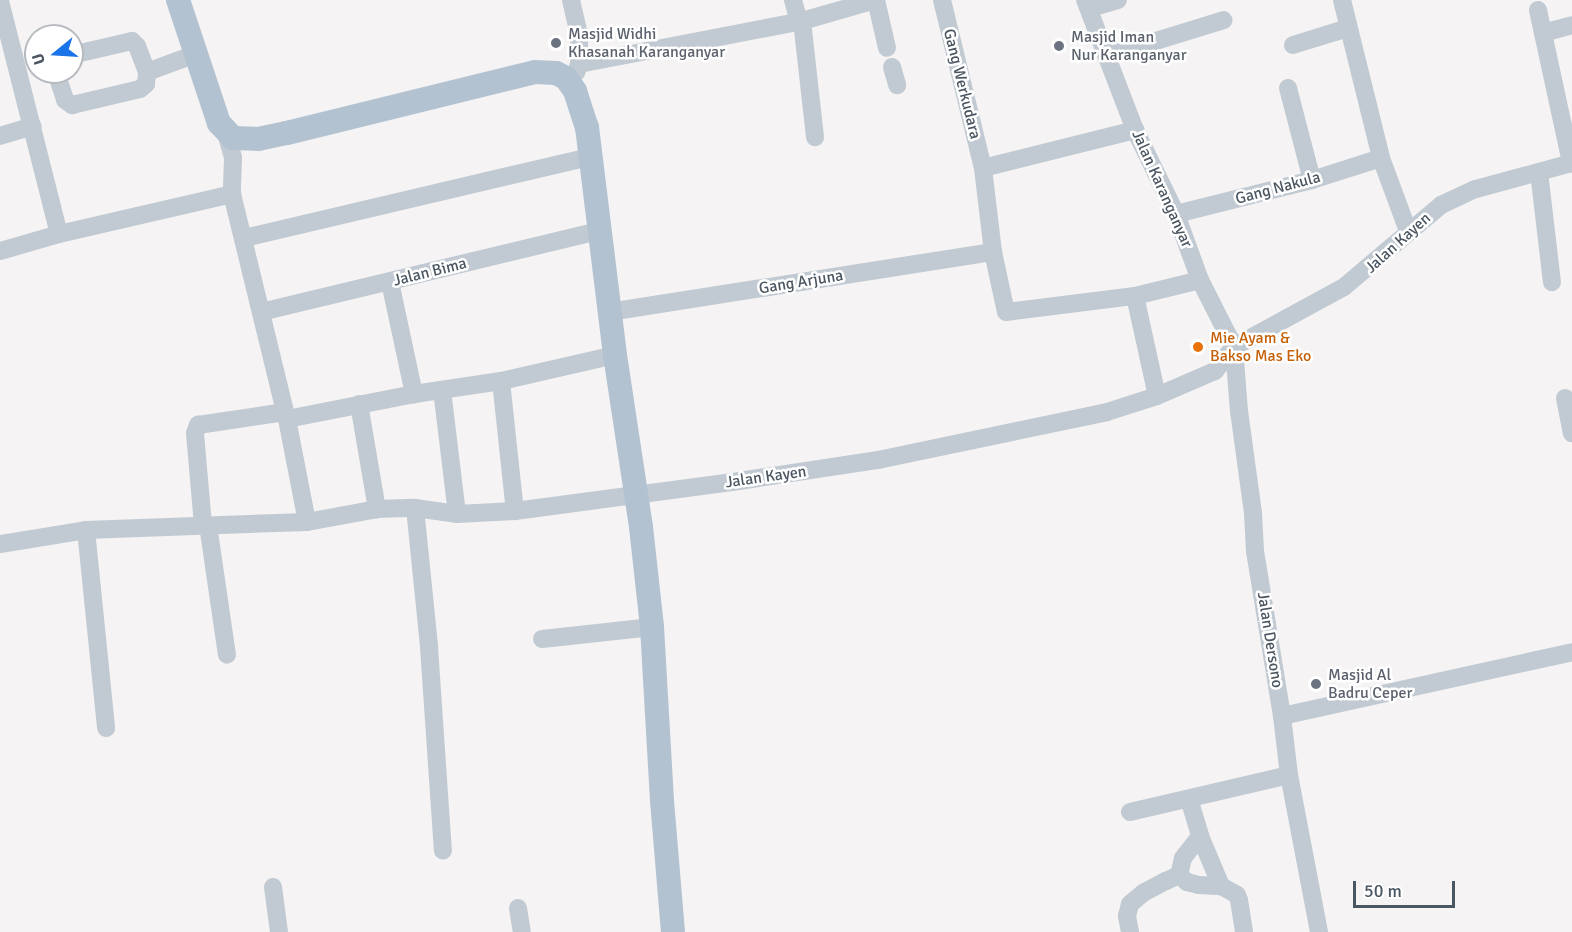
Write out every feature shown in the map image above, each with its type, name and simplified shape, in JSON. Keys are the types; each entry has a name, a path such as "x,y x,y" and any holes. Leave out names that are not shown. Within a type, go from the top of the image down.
{"main road":[{"path":"178,0 219,123 233,138 258,139 535,72 556,73 566,78 576,75 591,157 609,312 652,627 662,801 673,932"}],"street":[{"path":"571,0 579,34 576,75 801,21 831,6 875,0 887,48"},
{"path":"793,0 801,21 815,137"},
{"name":"Gang Werkudara","path":"942,0 983,168"},
{"path":"1087,4 1118,0"},
{"path":"1342,0 1380,158 1408,231"},
{"path":"0,1 59,234"},
{"name":"Jalan Karanganyar","path":"1087,4 1136,130 1176,214 1200,280 1234,347"},
{"path":"1538,10 1571,163"},
{"path":"1107,56 1224,20"},
{"path":"1543,33 1572,25"},
{"path":"1293,45 1348,28"},
{"path":"60,84 65,100 72,105 144,87 147,72 137,46 132,41 84,53"},
{"path":"147,72 196,54"},
{"path":"1288,88 1312,180"},
{"path":"0,136 32,126"},
{"path":"1136,130 983,168 993,252 1006,312 1135,296 1200,280"},
{"path":"226,133 233,158 232,194 286,415 307,522"},
{"path":"244,238 591,157"},
{"name":"Gang Nakula","path":"1176,214 1312,180 1380,158"},
{"name":"Jalan Kayen","path":"0,544 86,530 307,522 377,509 415,508 457,514 515,511 878,460 1107,412 1157,396 1215,371 1234,347 1344,287 1369,268 1408,231 1433,211 1455,198 1501,181 1571,163"},
{"path":"1539,172 1552,282"},
{"path":"0,251 59,234 232,194"},
{"name":"Jalan Bima","path":"261,312 599,231"},
{"name":"Gang Arjuna","path":"609,312 993,252"},
{"path":"390,282 414,394"},
{"path":"1135,296 1157,396"},
{"name":"Jalan Dersono","path":"1234,347 1239,411 1253,513 1255,551 1282,716 1289,775 1319,932"},
{"path":"227,655 206,525 195,433 198,425 286,415 501,381 615,355"},
{"path":"501,381 515,511"},
{"path":"442,390 457,514"},
{"path":"1565,398 1572,433"},
{"path":"359,404 377,509"},
{"path":"415,508 429,647 443,851"},
{"path":"86,530 106,728"},
{"path":"542,639 652,627"},
{"path":"1282,716 1572,652"},
{"path":"1130,812 1289,775"},
{"path":"1189,799 1200,836 1221,886"},
{"path":"1179,875 1183,858 1200,836"},
{"path":"1179,875 1187,882 1221,886 1237,895 1244,932"},
{"path":"1131,932 1127,916 1130,904 1143,893 1179,875"},
{"path":"273,887 279,932"},
{"path":"518,908 522,932"}],"place":[{"name":"Masjid Widhi Khasanah Karanganyar","path":"556,43"},
{"name":"Masjid Iman Nur Karanganyar","path":"1059,46"},
{"name":"Mie Ayam & Bakso Mas Eko","path":"1198,347"},
{"name":"Masjid Al Badru Ceper","path":"1316,684"}]}
